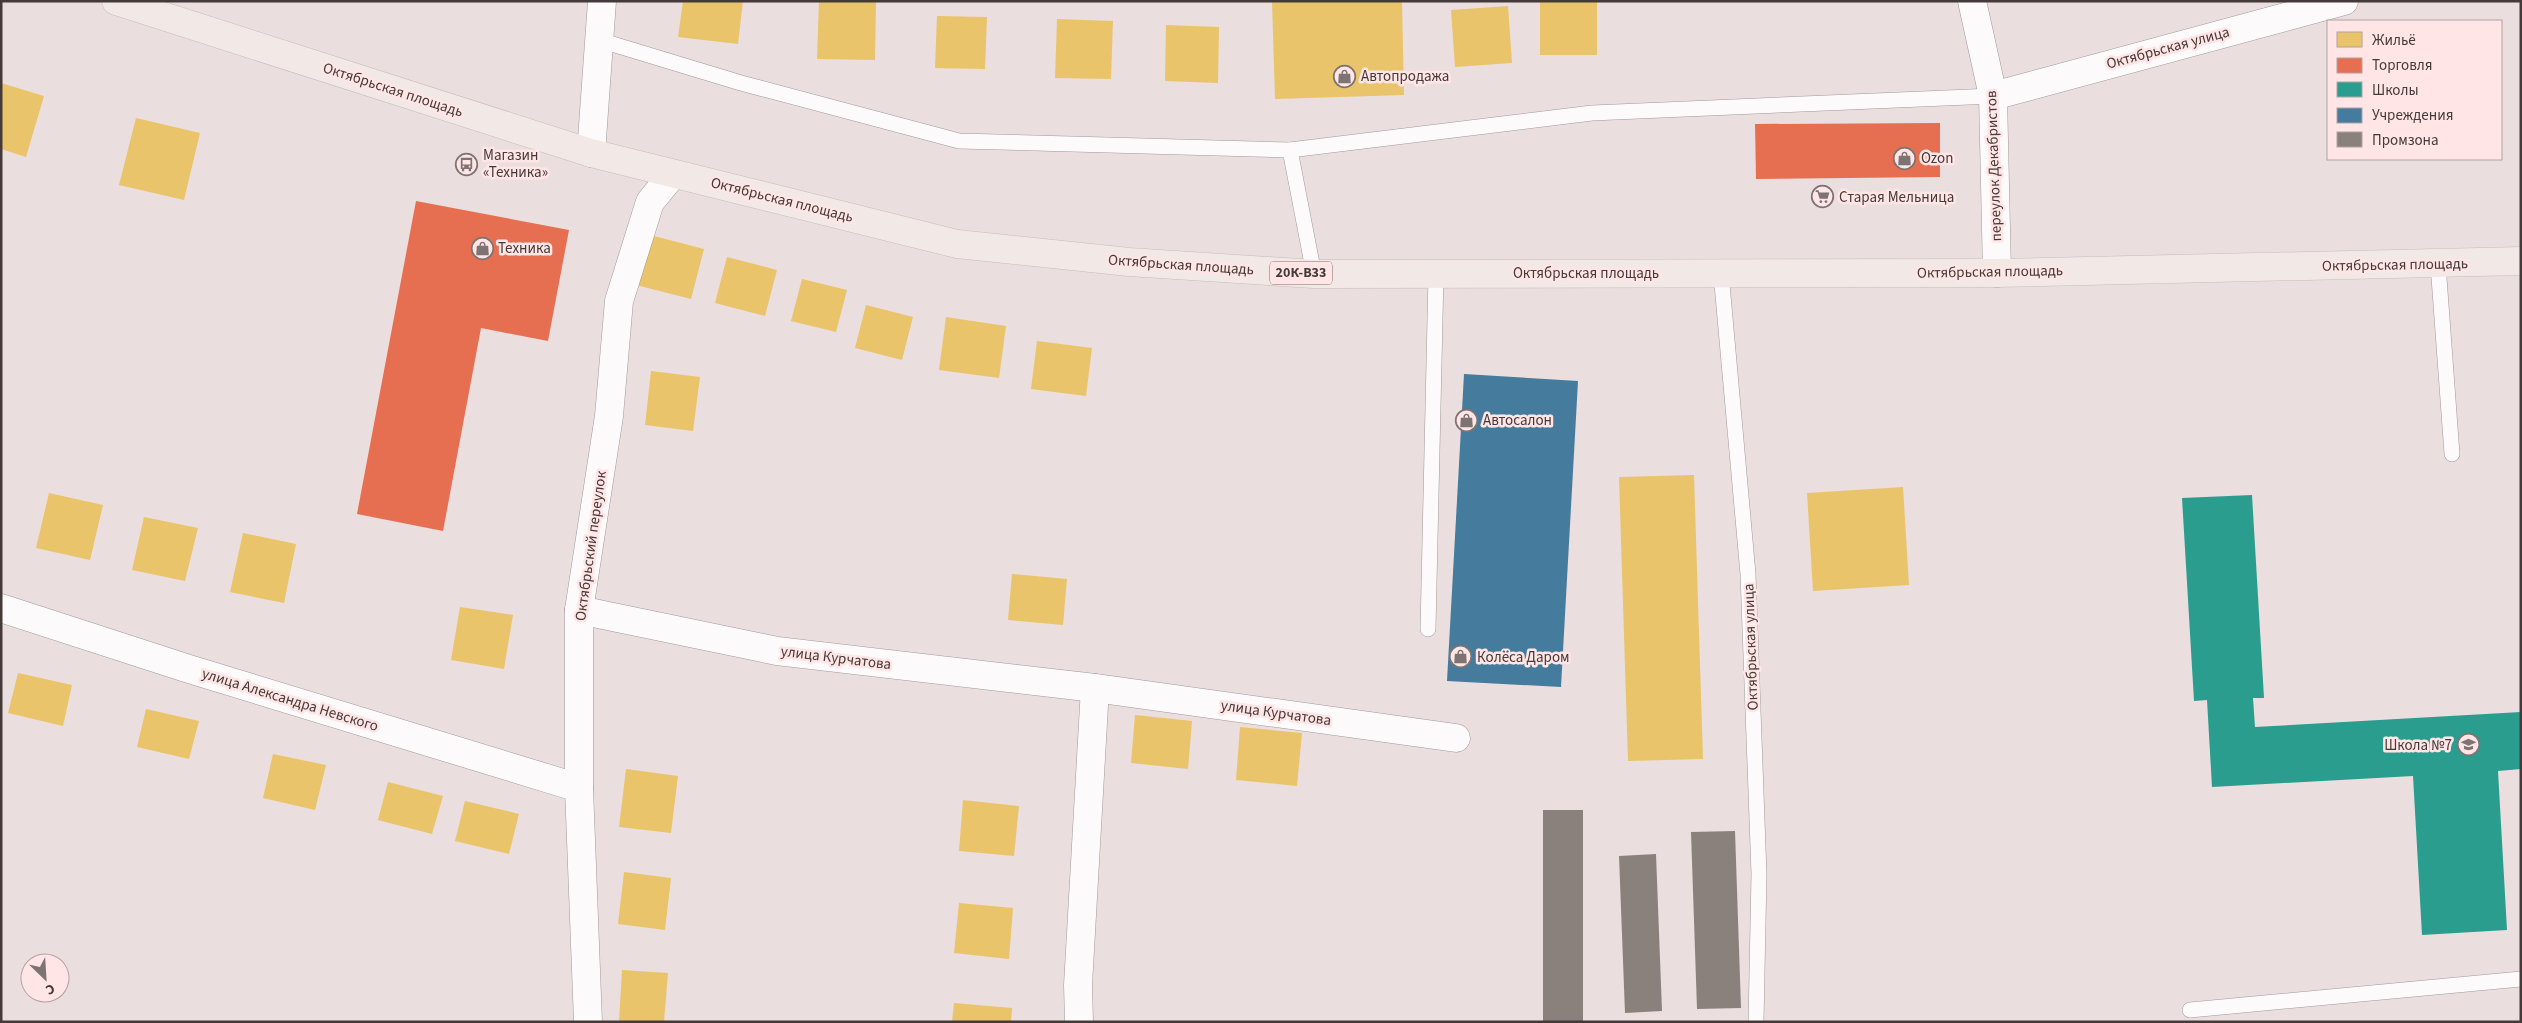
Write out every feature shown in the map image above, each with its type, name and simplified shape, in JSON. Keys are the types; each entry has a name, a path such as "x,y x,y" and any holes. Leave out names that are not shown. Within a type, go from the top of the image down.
{"main road":[{"name":"Октябрьская площадь","path":"116,1 591,153 958,244 1129,262 1314,274 1997,273 2521,261"}],"street":[{"path":"591,153 602,1"},
{"name":"переулок Декабристов","path":"1972,1 1993,96 1997,273"},
{"name":"Октябрьская улица","path":"1993,96 2344,1"},
{"name":"Октябрьский переулок","path":"588,1022 579,788 580,610 609,416 619,301 650,202 673,174"},
{"name":"улица Александра Невского","path":"1,608 189,669 579,788"},
{"name":"улица Курчатова","path":"580,610 777,651 1095,688 1456,738"},
{"path":"1079,1022 1078,985 1095,688"}],"lane":[{"path":"599,40 741,83 959,141 1290,150 1592,113 1993,96"},
{"path":"1290,150 1314,274"},
{"path":"2438,264 2452,454"},
{"name":"Октябрьская улица","path":"1721,273 1748,574 1759,874 1756,1022"},
{"path":"1428,629 1436,274"},
{"path":"2190,1010 2521,979"}],"building: Жильё":[{"path":"683,1 743,1 738,44 678,37"},
{"path":"819,1 876,1 875,60 817,59"},
{"path":"1272,1 1402,1 1404,95 1275,99"},
{"path":"1540,2 1597,2 1597,55 1540,55"},
{"path":"1508,6 1512,63 1455,67 1451,10"},
{"path":"937,16 987,17 985,69 935,68"},
{"path":"1057,19 1113,21 1111,79 1055,78"},
{"path":"1166,25 1219,27 1218,83 1165,81"},
{"path":"1,83 44,96 26,157 1,149"},
{"path":"136,118 200,133 184,200 119,185"},
{"path":"650,235 704,249 691,299 636,285"},
{"path":"727,257 777,270 765,316 715,303"},
{"path":"802,279 847,290 836,332 791,321"},
{"path":"866,305 913,317 902,360 855,348"},
{"path":"946,317 1006,326 999,378 939,370"},
{"path":"1037,341 1092,348 1086,396 1031,389"},
{"path":"651,371 700,377 693,431 645,425"},
{"path":"1694,475 1703,759 1628,761 1619,477"},
{"path":"1903,487 1909,585 1813,591 1807,493"},
{"path":"49,493 103,505 90,560 36,548"},
{"path":"144,517 198,528 185,581 132,570"},
{"path":"243,533 296,544 284,603 230,592"},
{"path":"1012,574 1067,579 1063,625 1008,620"},
{"path":"460,607 513,615 504,669 451,660"},
{"path":"18,673 72,685 63,726 8,713"},
{"path":"146,709 199,721 189,759 137,747"},
{"path":"1135,715 1192,721 1188,769 1131,763"},
{"path":"1240,727 1302,733 1297,786 1236,780"},
{"path":"273,754 326,765 315,810 263,798"},
{"path":"626,769 678,776 671,833 619,827"},
{"path":"388,782 443,796 432,834 378,820"},
{"path":"963,800 1019,806 1014,856 959,851"},
{"path":"465,801 519,814 509,854 455,841"},
{"path":"624,872 671,878 665,930 618,924"},
{"path":"959,903 1013,908 1009,959 954,953"},
{"path":"622,970 668,973 664,1022 619,1022"},
{"path":"954,1003 1012,1008 1011,1022 952,1022"}],"building: Торговля":[{"path":"1940,123 1940,177 1756,179 1755,124"},
{"path":"416,201 569,230 548,341 481,328 443,531 357,514"}],"building: Школы":[{"path":"2252,495 2264,698 2253,698 2255,727 2521,712 2521,769 2498,771 2507,930 2422,935 2413,776 2212,787 2207,700 2194,701 2182,498"}],"building: Учреждения":[{"path":"1464,374 1578,381 1561,687 1447,681"}],"building: Промзона":[{"path":"1543,810 1583,810 1583,1022 1543,1022"},
{"path":"1735,831 1741,1008 1697,1009 1691,832"},
{"path":"1656,854 1662,1011 1625,1013 1619,856"}],"place":[{"name":"Автопродажа","path":"1345,76"},
{"name":"Ozon","path":"1905,158"},
{"name":"Магазин «Техника»","path":"467,164"},
{"name":"Старая Мельница","path":"1823,197"},
{"name":"Техника","path":"482,248"},
{"name":"Автосалон","path":"1467,420"},
{"name":"Колёса Даром","path":"1461,657"},
{"name":"Школа №7","path":"2468,745"}]}
